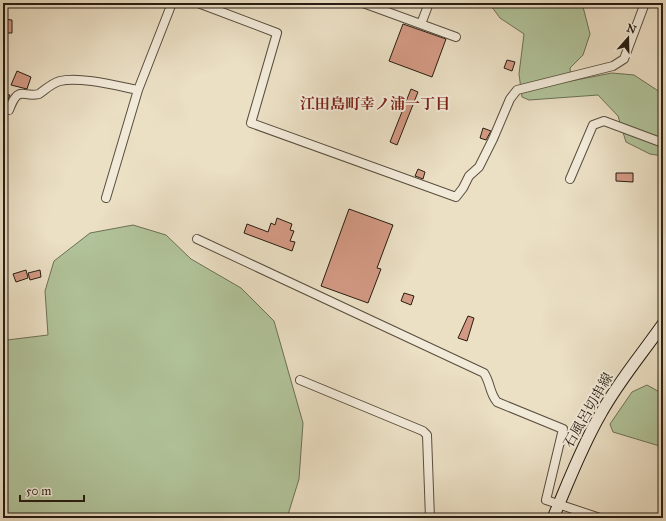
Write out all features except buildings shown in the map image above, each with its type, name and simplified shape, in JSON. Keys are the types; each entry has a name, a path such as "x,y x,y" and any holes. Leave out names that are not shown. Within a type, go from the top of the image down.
{"main road":[{"name":"石風呂切串線","path":"553,518 576,460 600,414 628,370 663,324"}],"street":[{"path":"106,198 138,90 172,3"},
{"path":"198,3 277,33 251,123 456,196 463,188 469,176 479,167 510,99 517,90 613,66 624,59 645,3"},
{"path":"363,3 456,37"},
{"path":"421,24 429,3"},
{"path":"9,110 17,95 22,93 39,94 53,83 66,80 111,84 138,90"},
{"path":"570,179 593,125 598,123 604,121 663,143"},
{"path":"197,239 484,373 489,380 491,395 497,402 563,429 546,500 559,503 600,518"},
{"path":"300,380 423,431 427,435 430,518"}],"green space":[{"path":"489,3 582,3 590,34 583,55 570,68 571,81 612,73 634,75 663,94 663,156 650,154 626,142 618,116 598,95 529,100 522,97 519,74 524,34 500,18"},
{"path":"133,225 166,235 191,259 241,288 274,321 303,423 299,479 287,518 3,518 3,343 7,340 48,335 45,291 54,261 90,233"},
{"path":"647,385 663,394 663,447 613,432 610,424 632,392"}],"district":[{"name":"江田島町幸ノ浦一丁目","path":"375,104"}]}
